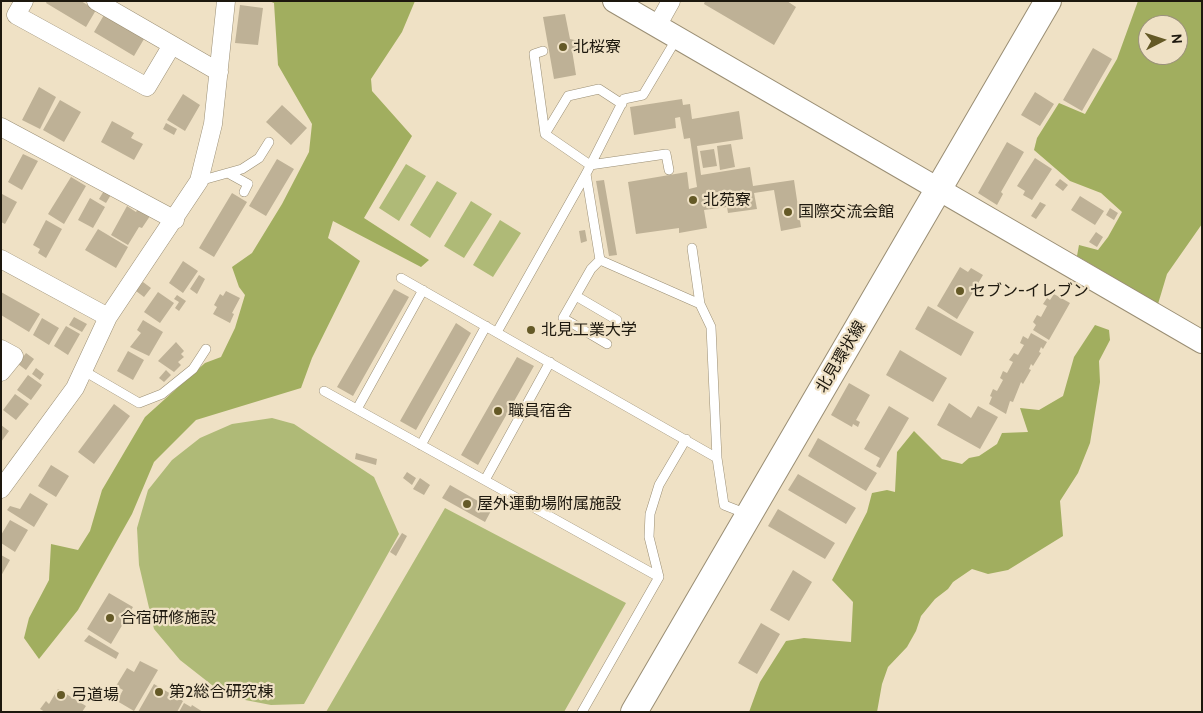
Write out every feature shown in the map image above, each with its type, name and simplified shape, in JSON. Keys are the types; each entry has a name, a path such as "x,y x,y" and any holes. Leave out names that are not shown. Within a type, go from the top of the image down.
{"main road":[{"name":"北見環状線","path":"634,712 747,514 940,190 1048,1"}],"street":[{"path":"24,1 16,15 147,87 172,45"},
{"path":"96,1 219,72"},
{"path":"3,482 74,388 84,371 108,317 175,220 199,181 213,124 226,1"},
{"path":"614,1 1202,342"},
{"path":"657,26 671,1"},
{"path":"1,127 175,220"},
{"path":"1,259 108,317"},
{"path":"1,349 14,356 1,372"}],"lane":[{"path":"496,332 588,169 624,99 643,95 674,44"},
{"path":"543,51 534,54 544,134 588,169 600,260 591,270 563,318 607,344"},
{"path":"544,134 568,96 598,89 622,104"},
{"path":"199,181 242,169 260,158 269,142"},
{"path":"588,169 666,154 669,170"},
{"path":"228,173 248,184 244,192"},
{"path":"692,248 700,304 711,327 717,458 724,505 747,514"},
{"path":"600,260 700,304"},
{"path":"402,278 717,458"},
{"path":"357,409 423,290"},
{"path":"576,296 617,320"},
{"path":"420,445 486,326"},
{"path":"84,371 140,403 162,394 193,369 206,349"},
{"path":"484,480 550,362"},
{"path":"324,391 659,578"},
{"path":"582,712 659,578 649,537 650,514 659,485 686,440"}],"green space":[{"path":"269,1 415,1 402,32 371,79 372,91 412,136 364,218 429,260 421,267 333,221 328,238 360,261 312,358 301,388 196,420 154,462 132,514 78,610 39,659 24,638 29,618 49,580 51,544 78,550 90,531 102,490 145,417 205,363 221,357 235,328 245,295 239,287 232,267 252,253 282,204 309,152 312,124 278,65 274,3"},
{"path":"1138,1 1202,1 1202,224 1167,274 1158,304 1077,256 1079,245 1098,250 1108,237 1122,212 1101,193 1070,181 1034,150 1037,138 1059,103 1085,114 1117,59"},
{"path":"406,164 426,176 399,221 379,208"},
{"path":"437,181 457,193 430,238 410,225"},
{"path":"471,201 492,214 464,258 444,246"},
{"path":"500,220 521,233 493,277 473,265"},
{"path":"1095,325 1109,330 1110,340 1099,361 1100,382 1090,443 1078,473 1060,501 1063,536 1008,570 988,574 972,569 953,582 948,589 935,599 921,616 916,631 907,647 888,667 882,684 877,712 749,712 760,682 786,641 804,638 851,642 853,602 832,580 867,512 872,493 887,490 895,492 897,452 914,431 942,459 962,464 969,458 979,456 997,444 1002,433 1028,432 1020,408 1039,410 1063,396 1074,357"},
{"path":"272,418 294,424 374,477 399,534 304,704 271,705 240,699 217,689 180,660 154,629 139,565 137,528 148,490 172,460 200,438 232,424"},
{"path":"445,508 626,603 564,712 326,712"}],"building":[{"path":"47,1 81,1 96,10 86,27 46,3"},
{"path":"705,1 787,1 796,7 774,45 704,4"},
{"path":"240,5 263,8 258,45 235,43"},
{"name":"北桜寮","path":"565,14 570,39 579,41 577,49 572,50 576,75 554,79 543,17"},
{"path":"104,15 144,39 134,56 94,32"},
{"path":"1093,48 1112,59 1082,111 1063,100"},
{"path":"39,87 56,97 40,129 22,120"},
{"path":"1035,92 1054,104 1040,126 1021,115"},
{"path":"183,94 200,105 185,131 167,120"},
{"path":"682,99 683,105 690,104 692,119 739,111 743,139 697,146 701,175 750,167 753,186 794,180 801,227 781,231 774,190 754,193 757,209 728,213 727,207 704,210 707,228 679,233 679,228 636,234 628,182 687,172 689,189 697,187 690,138 684,139 680,117 675,118 676,128 634,135 630,107"},
{"path":"60,100 81,112 64,142 43,130"},
{"path":"282,105 307,128 291,145 266,122"},
{"path":"112,121 134,133 131,138 143,144 134,160 101,142"},
{"path":"166,123 177,129 174,135 163,129"},
{"path":"1007,142 1024,152 1001,192 1003,194 997,205 978,193"},
{"path":"731,144 735,167 720,170 717,146"},
{"path":"714,149 717,166 703,168 700,151"},
{"path":"23,154 38,161 22,190 8,182"},
{"path":"1035,158 1052,169 1032,200 1023,195 1025,191 1017,186"},
{"path":"277,159 294,169 266,216 249,206"},
{"path":"71,177 86,186 64,224 48,214"},
{"path":"1060,179 1068,185 1063,191 1055,185"},
{"path":"604,180 617,255 609,256 596,181"},
{"path":"105,189 112,193 106,203 99,199"},
{"path":"232,193 247,202 214,257 199,248"},
{"path":"2,194 17,202 5,224 1,222"},
{"path":"1080,196 1104,211 1095,225 1071,210"},
{"path":"90,198 105,207 93,228 78,220"},
{"path":"1040,202 1046,205 1036,219 1031,216"},
{"path":"127,206 136,212 138,209 150,216 142,228 139,227 128,245 111,235"},
{"path":"1110,208 1118,213 1114,220 1106,215"},
{"path":"46,220 62,229 46,258 38,253 40,249 33,245"},
{"path":"98,229 128,247 116,268 85,250"},
{"path":"585,230 587,241 581,243 579,231"},
{"path":"1096,232 1103,237 1097,247 1089,242"},
{"path":"183,261 198,271 183,293 169,283"},
{"name":"セブン-イレブン","path":"960,267 968,272 971,268 983,275 957,319 937,306"},
{"path":"199,275 205,279 197,294 190,289"},
{"path":"143,282 151,288 144,297 136,291"},
{"path":"394,289 409,297 353,396 337,387"},
{"path":"226,291 240,298 232,313 234,314 230,323 213,314 217,307 214,305 220,294 223,296"},
{"path":"1,292 40,314 29,332 1,315"},
{"path":"158,292 174,303 160,323 144,312"},
{"path":"1054,294 1070,303 1049,340 1033,330 1036,325 1033,322 1037,315 1041,317 1047,306 1043,304 1047,298 1050,300"},
{"path":"177,295 186,301 179,311 175,308 179,302 174,299"},
{"path":"928,306 974,332 961,356 915,329"},
{"path":"74,317 87,324 82,332 69,325"},
{"path":"42,318 59,328 49,345 33,335"},
{"path":"143,320 163,332 149,356 130,347 141,333 137,330"},
{"path":"456,323 471,333 416,430 400,421"},
{"path":"66,326 80,334 68,355 54,346"},
{"path":"1031,333 1047,342 1043,349 1041,347 1039,352 1041,353 1033,366 1031,364 1029,369 1031,370 1023,384 1021,382 1013,402 1010,401 1006,414 989,404 992,397 990,396 993,389 997,391 1003,380 1000,378 1003,371 1007,373 1013,362 1009,360 1014,353 1018,355 1024,345 1020,343 1023,336 1028,339"},
{"path":"176,342 184,351 181,354 184,357 178,362 181,365 174,372 158,361"},
{"path":"900,350 947,378 933,402 886,375"},
{"path":"128,351 144,360 133,380 117,371"},
{"path":"26,353 34,359 26,370 18,364"},
{"name":"職員宿舎","path":"517,357 534,366 478,465 461,455"},
{"path":"36,368 44,374 40,380 32,374"},
{"path":"166,370 171,375 164,382 159,378"},
{"path":"28,375 42,385 31,400 17,390"},
{"path":"849,383 870,395 856,420 860,422 858,427 853,424 852,427 831,415"},
{"path":"15,394 29,404 16,420 3,410"},
{"path":"949,403 971,418 978,406 998,417 980,449 937,425"},
{"path":"114,404 130,416 94,464 78,452"},
{"path":"889,406 909,418 880,468 876,466 880,458 864,449"},
{"path":"1,425 9,431 1,442"},
{"path":"818,438 877,473 866,491 808,456"},
{"path":"356,453 377,459 376,465 355,459"},
{"path":"51,465 69,476 56,497 38,486"},
{"path":"407,472 416,478 412,485 403,478"},
{"path":"798,474 856,508 846,524 788,490"},
{"path":"420,478 430,485 424,495 413,489"},
{"name":"屋外運動場附属施設","path":"450,485 492,509 485,522 442,498"},
{"path":"30,493 48,504 34,527 7,510 10,506 20,509"},
{"path":"778,509 835,543 825,559 768,526"},
{"path":"10,520 28,530 15,552 1,543 1,535"},
{"path":"402,533 407,536 396,556 390,552"},
{"path":"1,555 10,560 1,576"},
{"path":"793,570 812,582 789,621 770,610"},
{"name":"合宿研修施設","path":"109,593 133,607 111,644 87,629"},
{"path":"761,623 780,634 757,674 738,663"},
{"path":"89,635 119,653 116,659 84,641"},
{"path":"140,661 158,670 134,711 117,701 123,690 116,686 127,668 134,672"},
{"name":"第2総合研究棟","path":"154,684 183,701 177,712 138,712"},
{"name":"弓道場","path":"58,689 86,706 82,712 45,712 40,709 46,701 49,704"},
{"path":"184,703 191,707 192,705 203,712 179,712"}],"place":[{"name":"北桜寮","path":"563,47"},
{"name":"北苑寮","path":"693,200"},
{"name":"国際交流会館","path":"788,212"},
{"name":"セブン-イレブン","path":"960,291"},
{"name":"北見工業大学","path":"531,330"},
{"name":"職員宿舎","path":"498,411"},
{"name":"屋外運動場附属施設","path":"467,504"},
{"name":"合宿研修施設","path":"110,618"},
{"name":"第2総合研究棟","path":"159,692"},
{"name":"弓道場","path":"61,695"}]}
